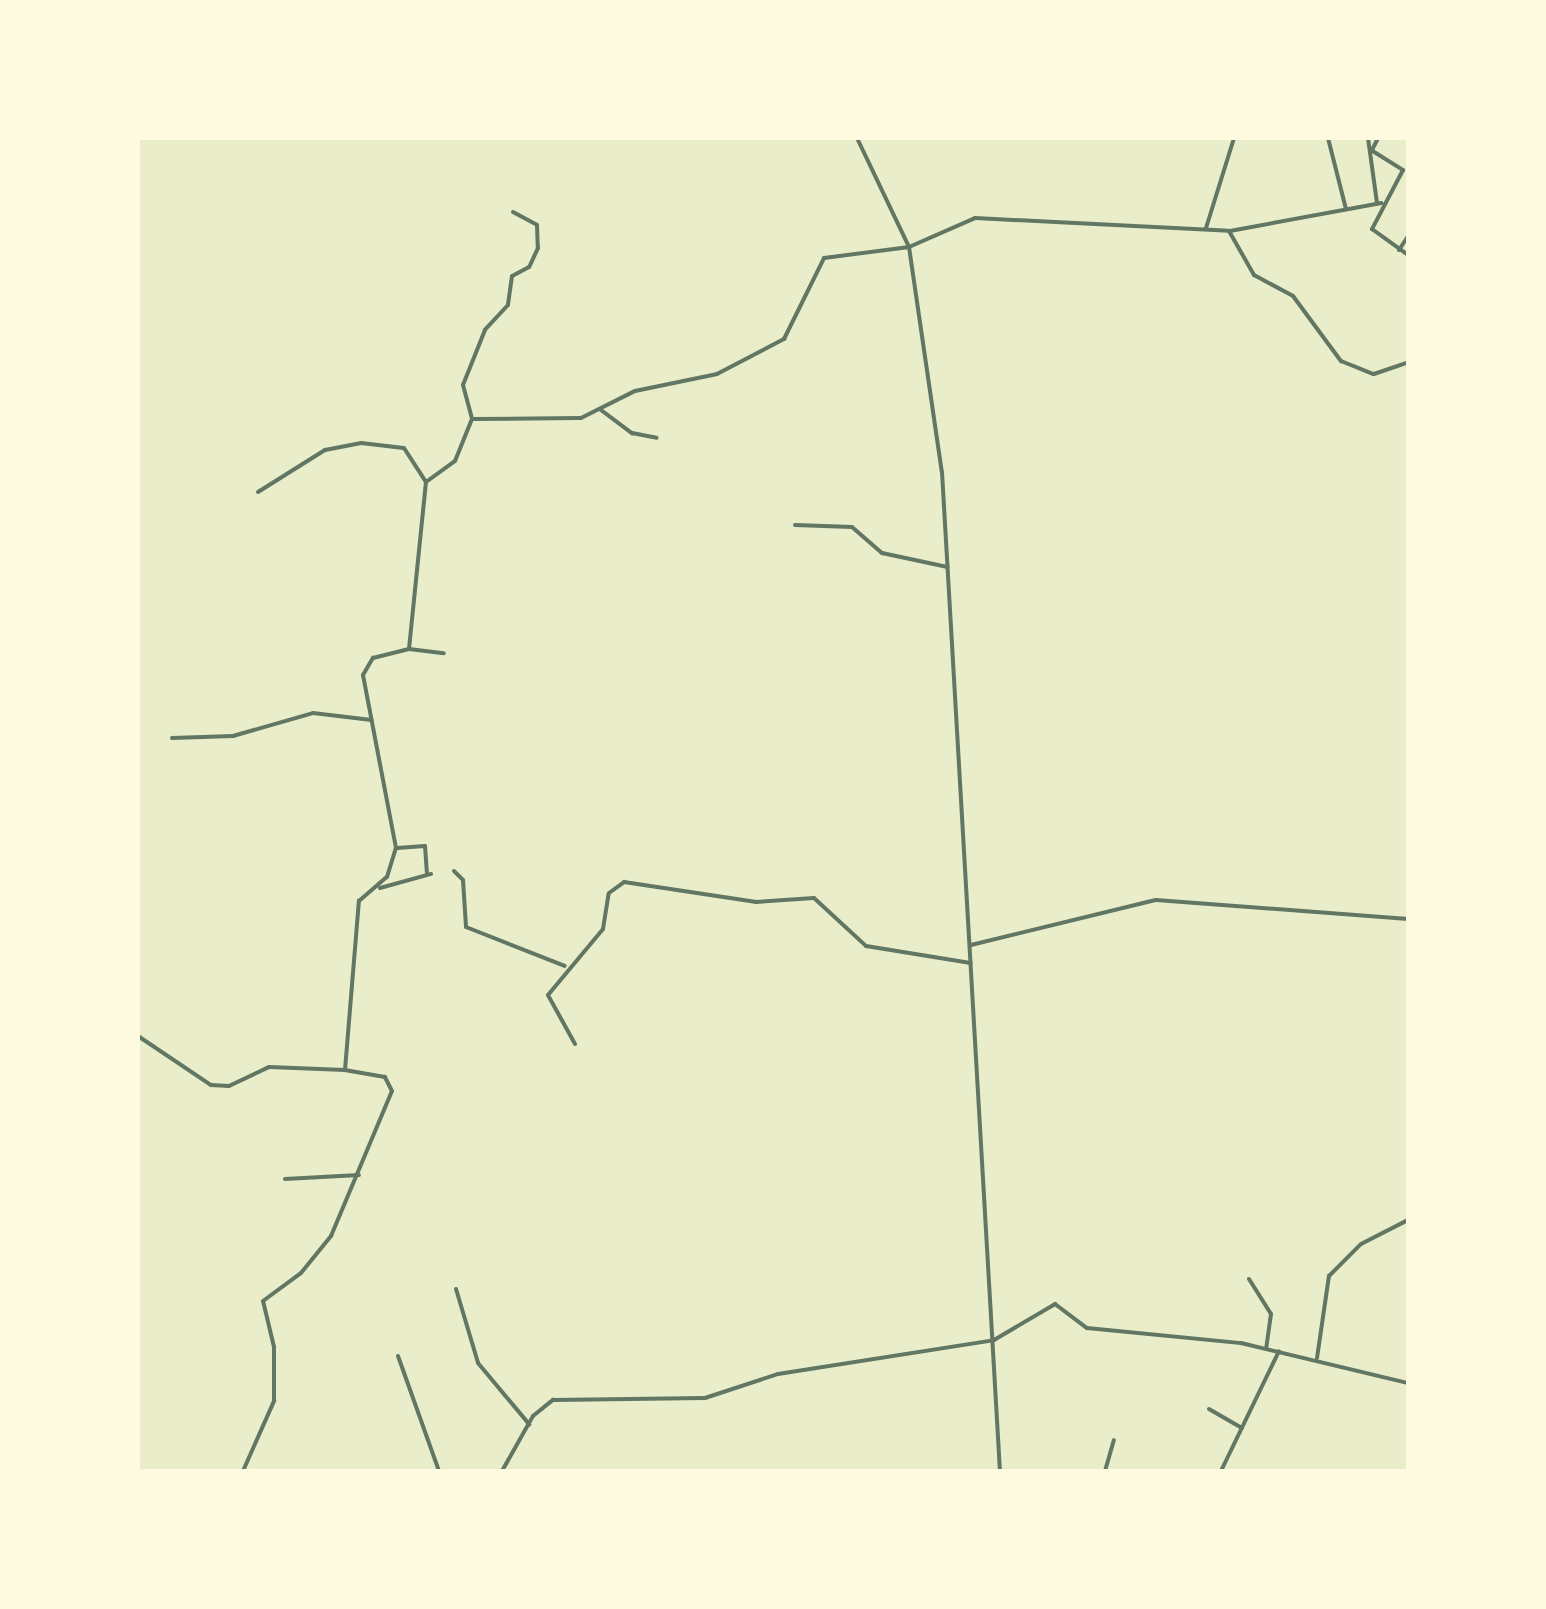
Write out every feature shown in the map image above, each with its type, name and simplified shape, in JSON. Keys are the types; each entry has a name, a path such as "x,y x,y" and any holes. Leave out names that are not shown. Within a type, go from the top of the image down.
{"street":[{"path":"857,138 909,247 948,567 1000,1471"},
{"path":"1206,228 1234,138"},
{"path":"1328,138 1346,209"},
{"path":"1368,138 1379,203 1372,229 1408,255"},
{"path":"1371,150 1378,138"},
{"path":"1371,150 1406,171"},
{"path":"472,419 581,418 635,391 717,374 778,344 824,258 909,247 975,218 1229,231 1379,203 1406,171 1408,161"},
{"path":"426,482 455,461 472,419 463,385 485,330 508,305 512,276 529,267 538,248 537,225 513,212"},
{"path":"1229,231 1254,275 1293,296 1341,361 1374,374 1408,362"},
{"path":"1399,250 1408,236"},
{"path":"601,410 632,433 657,438"},
{"path":"258,492 325,450 361,443 404,448 426,482 409,649"},
{"path":"795,525 852,527 882,553 948,567"},
{"path":"378,889 396,848 365,668 376,657 409,649 444,653"},
{"path":"172,738 212,733 221,735 313,713 373,720"},
{"path":"345,1070 359,901 378,889 429,874 425,846 396,848"},
{"path":"454,871 463,880 466,927 565,966"},
{"path":"575,1044 548,995 565,966 603,929 613,888 631,880 756,902 814,898 866,946 971,963"},
{"path":"971,945 1156,900 1408,919"},
{"path":"138,1036 211,1085 229,1086 269,1067 345,1070 392,1085 359,1175 312,1261 263,1301 274,1347 274,1401 243,1471"},
{"path":"285,1179 359,1175"},
{"path":"1317,1359 1329,1276 1361,1244 1408,1220"},
{"path":"1249,1279 1271,1314 1266,1348"},
{"path":"456,1289 478,1363 529,1424"},
{"path":"502,1471 529,1424 553,1400 705,1398 778,1374 994,1340 1055,1304 1087,1328 1161,1330 1266,1348 1408,1383"},
{"path":"1221,1471 1279,1351"},
{"path":"398,1356 439,1471"},
{"path":"1209,1409 1242,1428"},
{"path":"1105,1471 1114,1440"}]}
